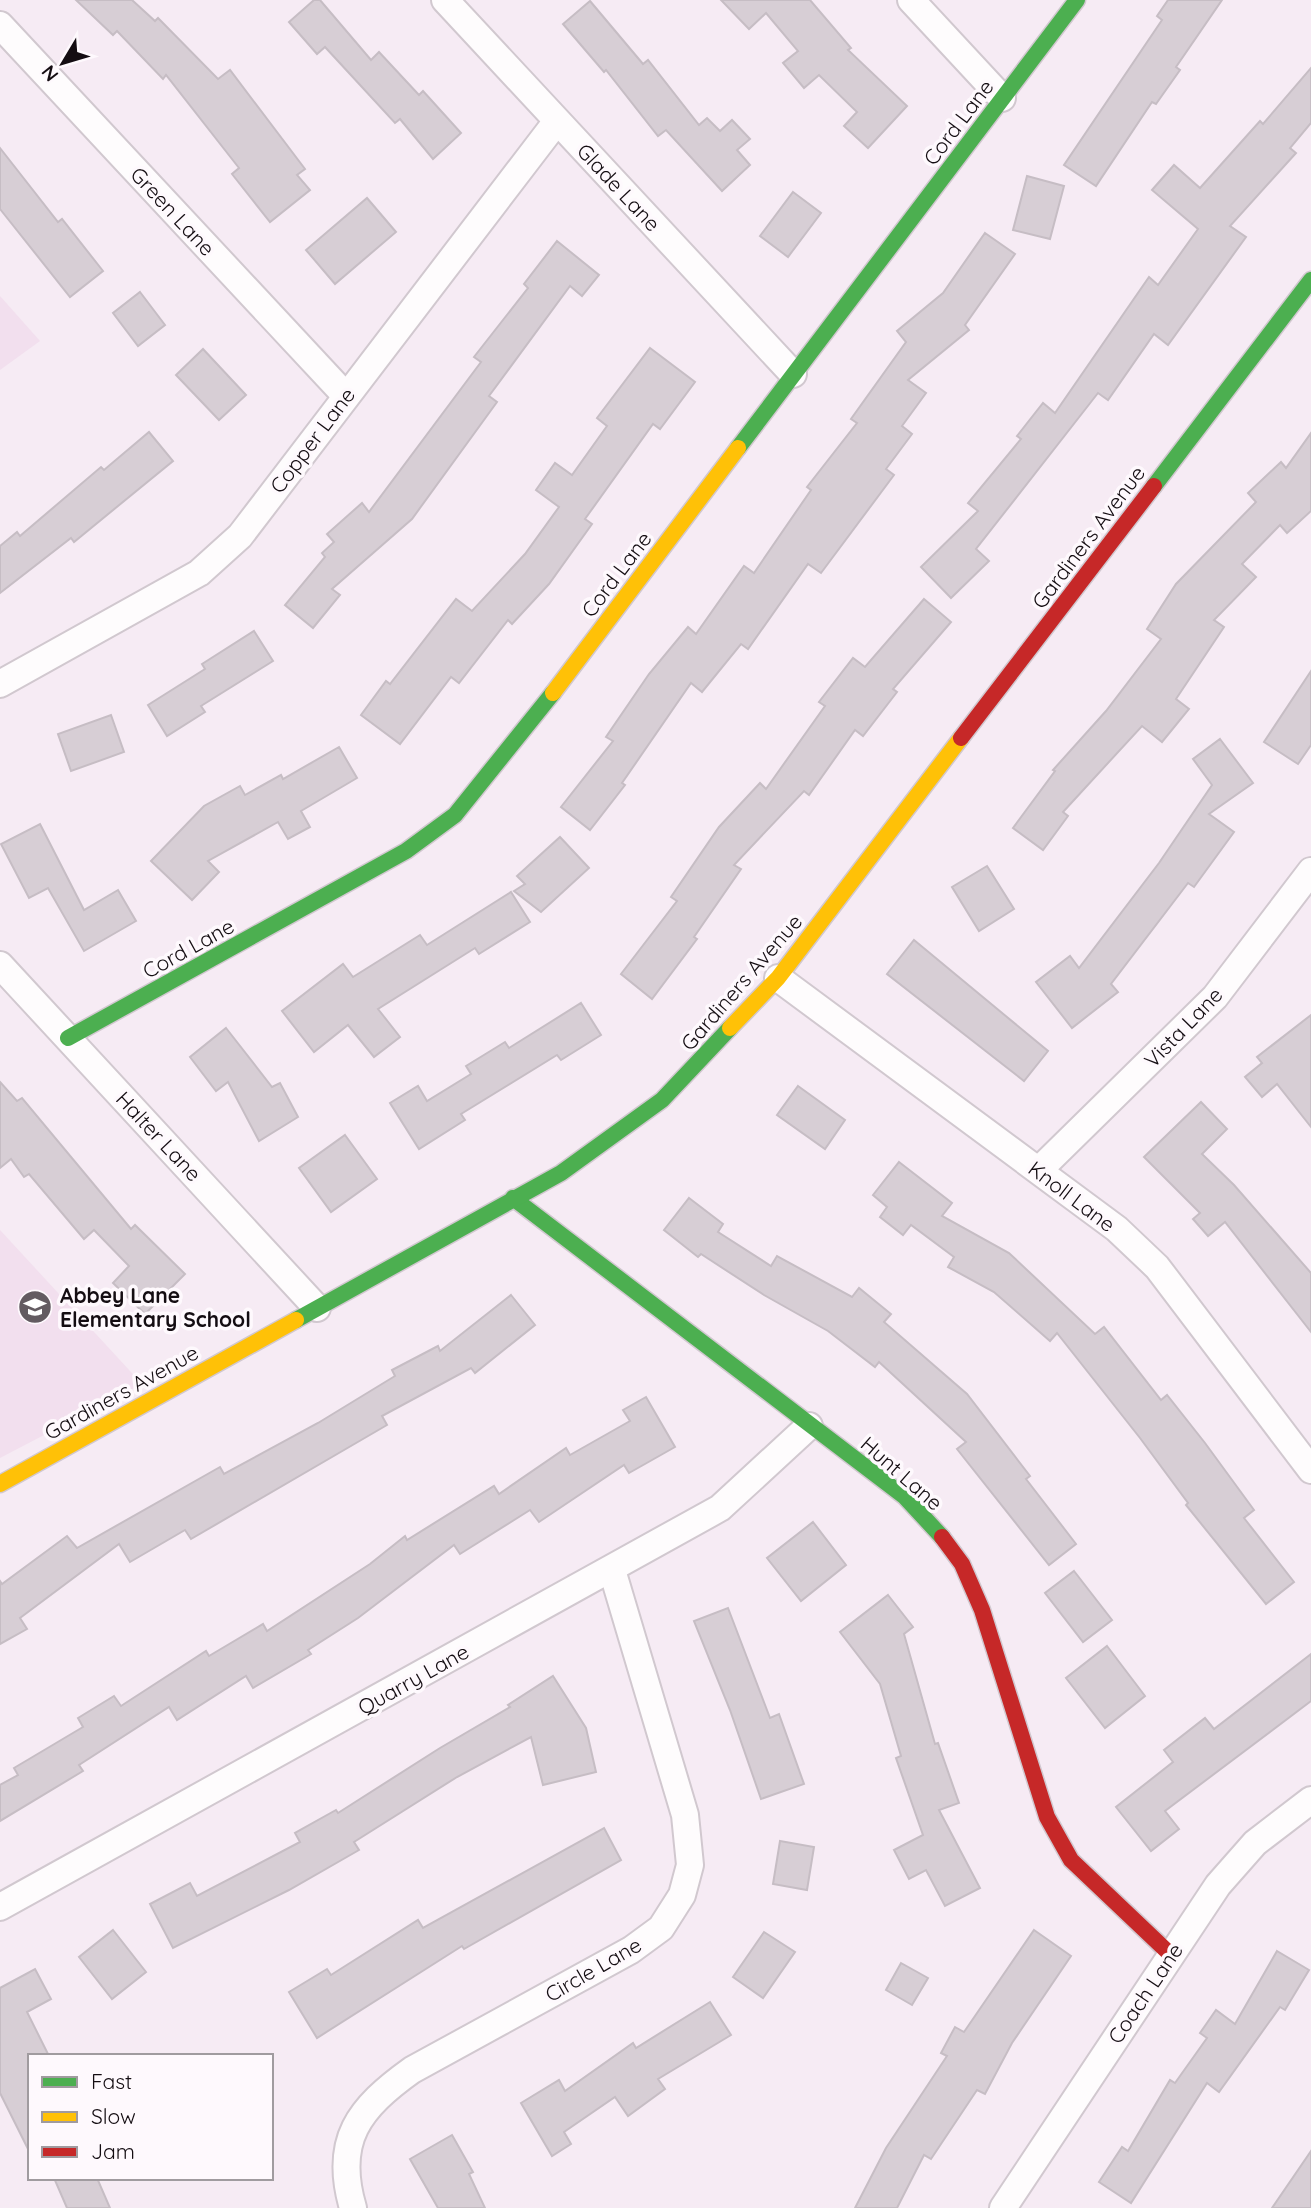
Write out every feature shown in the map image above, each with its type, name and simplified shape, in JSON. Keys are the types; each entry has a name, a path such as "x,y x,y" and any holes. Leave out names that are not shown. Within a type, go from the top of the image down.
{"street":[{"name":"Glade Lane","path":"444,0 793,374"},
{"path":"911,0 1002,98"},
{"name":"Cord Lane","path":"68,1038 406,851 455,815 515,743 1077,0"},
{"name":"Green Lane","path":"0,25 346,396"},
{"name":"Copper Lane","path":"0,684 199,573 240,536 557,121"},
{"name":"Gardiners Avenue","path":"0,1484 561,1173 662,1100 778,978 1311,280"},
{"name":"Vista Lane","path":"1039,1170 1215,997 1307,887"},
{"name":"Halter Lane","path":"0,965 317,1308"},
{"name":"Knoll Lane","path":"778,978 1117,1229 1157,1267 1311,1470"},
{"name":"Hunt Lane","path":"513,1198 905,1497 943,1537 962,1564 982,1610 1046,1817 1071,1860 1170,1954"},
{"name":"Quarry Lane","path":"0,1907 720,1508 809,1426"},
{"name":"Circle Lane","path":"354,2208 348,2191 346,2157 362,2112 381,2092 412,2070 632,1950 661,1928 682,1895 691,1865 685,1815 612,1570"},
{"name":"Coach Lane","path":"1003,2208 1218,1885 1255,1843 1311,1800"}],"shaded area":[{"path":"0,296 40,341 0,370"},
{"name":"Abbey Lane Elementary School","path":"0,1230 142,1384 0,1458"}],"building":[{"path":"76,0 132,0 155,21 158,18 218,79 230,70 305,169 297,175 310,190 270,222 232,174 239,168 166,75 163,79 117,31 113,35"},
{"path":"314,0 320,0 371,60 379,52 419,95 423,91 461,133 433,159 400,119 395,123 325,47 317,54 289,22"},
{"path":"721,0 810,0 851,48 848,50 907,106 868,148 844,126 857,112 819,75 804,88 783,63 798,51 766,13 749,29"},
{"path":"1168,0 1222,0 1176,67 1180,70 1156,104 1152,102 1096,186 1064,165 1162,20 1157,16"},
{"path":"590,1 643,64 648,60 699,125 707,118 720,131 732,120 750,139 737,150 750,165 722,191 666,130 658,136 606,70 604,72 563,24"},
{"path":"1311,68 1311,123 1290,148 1296,153 1230,226 1246,237 1168,345 1154,334 1108,400 1098,393 976,549 989,561 951,598 921,567 978,511 968,503 1021,439 1017,436 1043,403 1055,413 1149,277 1158,285 1198,229 1152,190 1174,165 1200,188 1260,121 1263,124"},
{"path":"0,148 58,222 62,219 103,271 70,297 0,209"},
{"path":"1027,176 1064,186 1050,239 1013,230"},
{"path":"793,192 821,213 788,257 760,236"},
{"path":"367,198 396,232 335,284 306,250"},
{"path":"985,233 1015,254 965,325 969,330 908,380 926,393 902,426 912,434 886,469 894,475 821,573 808,564 748,649 741,644 702,692 691,683 622,783 625,785 590,830 561,807 613,741 606,737 649,674 688,627 696,634 744,566 754,573 811,490 807,487 857,423 851,419 906,342 897,331 943,293"},
{"path":"557,241 599,275 582,296 570,286 489,396 497,402 412,519 332,589 340,595 313,628 285,605 325,557 322,553 334,542 327,534 362,503 369,512 481,362 474,357 528,288 524,284"},
{"path":"140,292 165,325 138,346 113,313"},
{"path":"650,348 695,382 660,429 653,424 585,519 592,524 549,584 512,624 508,620 459,683 451,677 400,744 361,715 386,681 390,684 456,599 472,611 525,554 559,507 536,490 555,463 572,475 607,426 597,418"},
{"path":"203,349 246,395 219,420 176,375"},
{"path":"149,432 173,461 74,542 71,538 0,593 0,546 17,532 20,536 101,467 104,470"},
{"path":"1311,433 1311,511 1287,533 1280,525 1242,564 1256,577 1214,620 1224,627 1176,699 1189,709 1162,742 1142,726 1063,812 1068,816 1043,850 1013,828 1055,771 1053,770 1106,711 1161,639 1147,629 1176,584 1256,502 1248,493 1281,462 1286,468"},
{"path":"924,599 951,622 893,689 897,692 863,736 855,730 809,795 804,791 734,865 741,869 694,937 697,939 652,999 621,974 677,901 671,897 719,827 760,783 766,789 825,706 819,702 853,658 865,667"},
{"path":"254,631 273,661 201,706 205,712 167,736 148,705 205,669 202,664"},
{"path":"1311,671 1311,745 1298,764 1264,742"},
{"path":"111,715 124,752 71,771 58,734"},
{"path":"1220,739 1253,783 1209,814 1234,832 1194,887 1188,883 1111,984 1118,992 1072,1028 1036,982 1070,956 1079,968 1159,863 1212,785 1193,759"},
{"path":"339,747 357,778 301,811 310,827 288,839 278,822 208,861 219,872 192,900 151,861 204,806 240,786 245,795 281,775 283,779"},
{"path":"40,824 84,910 118,890 136,921 84,951 48,888 29,898 1,844"},
{"path":"560,837 589,868 541,912 514,891 525,884 517,876"},
{"path":"987,866 1014,909 979,931 952,887"},
{"path":"511,892 530,922 479,954 475,948 378,1009 400,1037 374,1057 348,1025 314,1052 282,1011 343,964 353,977 420,935 427,945"},
{"path":"914,940 1048,1051 1024,1081 887,974"},
{"path":"581,1003 601,1035 561,1060 557,1055 461,1114 465,1120 419,1149 390,1103 418,1086 427,1101 471,1074 466,1066 505,1042 509,1048"},
{"path":"1311,1015 1311,1127 1277,1084 1262,1097 1245,1077 1262,1063 1257,1057"},
{"path":"226,1028 272,1087 280,1083 298,1117 259,1141 228,1082 216,1091 190,1057"},
{"path":"0,1082 17,1101 22,1098 131,1229 135,1225 185,1274 145,1314 113,1283 129,1266 94,1230 84,1239 29,1174 24,1177 11,1159 0,1168"},
{"path":"798,1086 845,1120 825,1149 777,1115"},
{"path":"1201,1102 1227,1129 1202,1154 1234,1185 1311,1273 1311,1332 1225,1222 1208,1236 1193,1219 1200,1213 1144,1157"},
{"path":"345,1135 377,1179 331,1212 299,1168"},
{"path":"899,1162 952,1203 942,1216 1009,1253 1095,1334 1104,1327 1161,1400 1167,1395 1205,1443 1254,1510 1244,1518 1294,1582 1266,1604 1186,1505 1188,1503 1140,1438 1057,1333 1050,1341 994,1292 948,1267 954,1257 911,1225 903,1235 880,1217 887,1207 873,1195"},
{"path":"689,1198 723,1224 718,1232 771,1266 777,1256 852,1297 859,1288 891,1314 884,1322 967,1394 1030,1476 1026,1479 1076,1544 1049,1565 957,1449 966,1442 879,1362 875,1367 828,1331 764,1295 701,1254 698,1257 664,1230"},
{"path":"511,1295 535,1325 475,1373 471,1368 382,1416 387,1425 191,1539 185,1530 130,1562 119,1544 20,1618 27,1629 0,1644 0,1581 2,1584 67,1536 77,1548 220,1467 224,1474 318,1423 395,1376 392,1370 438,1346 440,1351"},
{"path":"646,1397 675,1447 629,1473 624,1465 539,1522 530,1510 460,1554 454,1545 358,1618 308,1650 311,1654 253,1688 246,1676 177,1720 169,1707 79,1765 83,1771 0,1821 0,1785 18,1775 14,1768 83,1727 78,1718 114,1696 121,1706 206,1651 209,1656 263,1624 267,1631 370,1564 405,1536 407,1540 494,1486 499,1494 566,1448 570,1455 630,1421 623,1410"},
{"path":"813,1522 846,1565 801,1601 767,1558"},
{"path":"1074,1571 1112,1620 1083,1642 1045,1593"},
{"path":"888,1595 913,1627 904,1634 935,1744 938,1743 959,1803 939,1810 980,1888 945,1906 926,1870 909,1879 894,1850 923,1835 896,1758 901,1756 880,1684 840,1632"},
{"path":"728,1608 770,1718 779,1714 804,1784 761,1799 730,1710 694,1621"},
{"path":"1107,1646 1145,1696 1105,1728 1066,1678"},
{"path":"1311,1654 1311,1701 1165,1811 1179,1829 1151,1851 1116,1807 1173,1762 1164,1750 1205,1718 1214,1729"},
{"path":"553,1676 586,1728 596,1772 543,1785 531,1737 457,1777 354,1842 359,1850 289,1890 173,1948 150,1904 190,1883 197,1896 300,1842 295,1833 336,1810 338,1813 510,1707 508,1705"},
{"path":"604,1828 621,1860 464,1949 462,1946 317,2038 289,1992 327,1969 331,1975 418,1920 423,1928"},
{"path":"780,1841 814,1847 807,1890 773,1884"},
{"path":"113,1930 146,1972 112,1999 79,1957"},
{"path":"1034,1930 1071,1956 1012,2043 985,2094 977,2090 931,2159 924,2155 897,2208 855,2208 886,2148 947,2056 941,2053 955,2027 964,2032"},
{"path":"764,1932 795,1952 763,1998 733,1977"},
{"path":"1277,1951 1309,1970 1285,2010 1280,2007 1219,2092 1207,2083 1131,2203 1099,2182 1122,2147 1128,2151 1170,2080 1175,2083 1207,2038 1200,2033 1216,2010 1235,2024"},
{"path":"901,1963 928,1978 912,2005 886,1990"},
{"path":"35,1969 51,1999 27,2012 48,2054 28,2054 28,2149 0,2093 0,1988"},
{"path":"710,2002 731,2035 658,2079 665,2089 628,2116 615,2097 564,2132 571,2144 552,2156 521,2103 559,2080 565,2091 633,2043 636,2048"},
{"path":"452,2135 473,2172 469,2174 485,2208 438,2208 410,2159"},
{"path":"1311,2151 1311,2208 1272,2208"},
{"path":"55,2180 98,2180 110,2208 67,2208"}],"traffic: fast":[{"path":"738,448 1077,0"},
{"path":"1154,486 1311,280"},
{"path":"68,1038 406,851 455,815 553,693"},
{"path":"296,1320 561,1173 662,1100 730,1028"},
{"path":"513,1198 905,1497 942,1537"}],"traffic: slow":[{"path":"553,693 738,448"},
{"path":"730,1028 778,978 961,738"},
{"path":"0,1484 296,1320"}],"traffic: jam":[{"path":"961,738 1154,486"},
{"path":"942,1537 962,1564 982,1610 1047,1817 1071,1860 1170,1954"}],"place":[{"name":"Abbey Lane Elementary School","path":"35,1307"}]}
